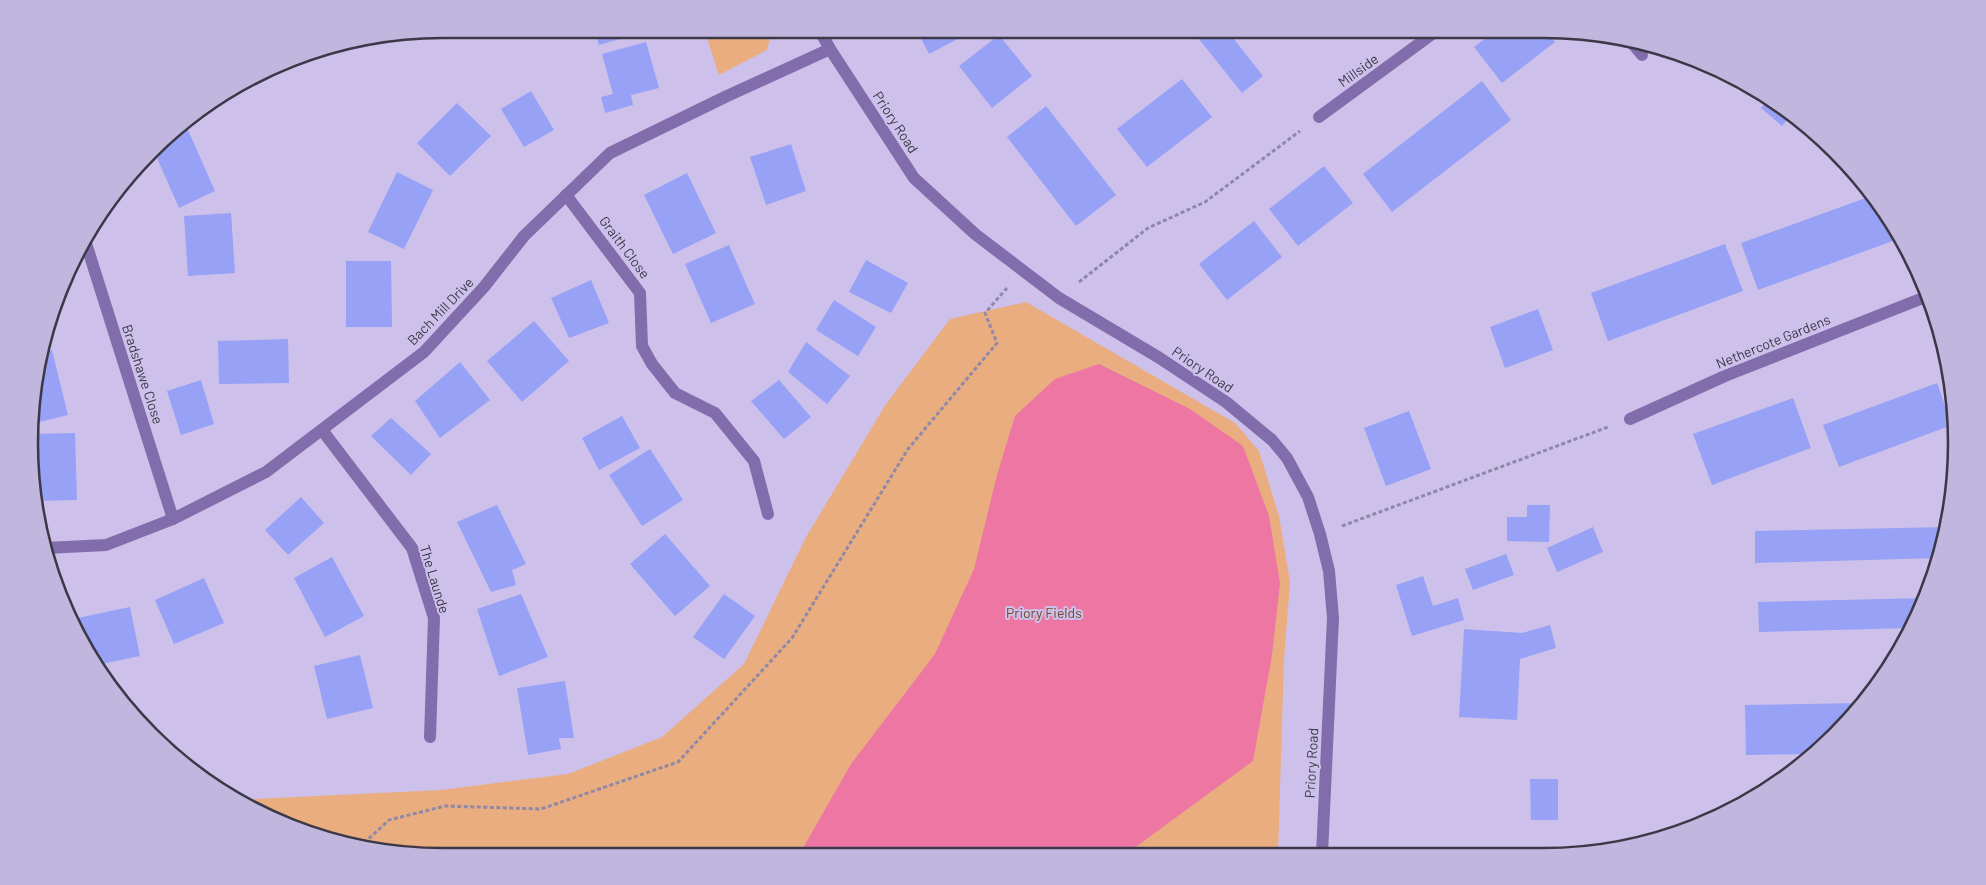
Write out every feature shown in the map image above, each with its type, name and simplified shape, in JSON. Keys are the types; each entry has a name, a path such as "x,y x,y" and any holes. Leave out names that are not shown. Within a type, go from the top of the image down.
{"street":[{"name":"Priory Road","path":"823,37 914,178 975,234 1059,298 1166,362 1226,402 1272,440 1287,458 1308,497 1329,571 1333,618 1322,848"},
{"name":"Millside","path":"1319,117 1428,37"},
{"path":"1636,48 1642,55"},
{"name":"Bach Mill Drive","path":"51,548 106,545 173,519 266,472 424,352 484,287 524,236 610,153 725,96 830,49"},
{"name":"Graith Close","path":"566,195 640,293 642,346 652,364 675,393 715,413 754,461 768,514"},
{"name":"Bradshawe Close","path":"87,248 173,519"},
{"name":"Nethercote Gardens","path":"1630,419 1725,376 1922,298"},
{"name":"The Launde","path":"322,430 412,548 434,618 430,737"}],"path":[{"path":"1059,298 1148,228 1205,202 1319,117"},
{"path":"367,841 389,820 444,806 541,809 678,762 792,638 908,449 997,343 984,313 1022,271"},
{"path":"1320,534 1630,419"}],"green space":[{"path":"707,37 770,37 767,50 719,75"},
{"name":"Priory Fields","path":"1026,302 1235,423 1259,451 1279,516 1290,582 1284,660 1278,848 416,847 363,840 338,834 288,817 251,799 441,790 568,774 662,737 744,664 806,537 886,404 950,319"}],"shaded area":[{"path":"1099,364 1190,409 1243,446 1269,516 1280,583 1272,655 1253,761 1134,848 803,848 851,764 935,654 974,569 997,475 1015,416 1055,379"}],"building":[{"path":"596,37 626,37 599,45"},
{"path":"920,37 961,37 929,54"},
{"path":"996,37 1001,37 1032,76 992,108 959,66"},
{"path":"1197,37 1232,37 1263,76 1242,93"},
{"path":"1487,37 1551,37 1555,42 1502,83 1474,47"},
{"path":"646,42 659,88 631,95 633,105 605,113 601,97 613,94 602,54"},
{"path":"1182,79 1212,117 1147,167 1117,129"},
{"path":"1482,81 1511,120 1392,212 1363,174"},
{"path":"531,91 554,130 524,147 501,109"},
{"path":"457,103 491,136 450,176 417,143"},
{"path":"1765,104 1788,119 1782,126 1761,108"},
{"path":"1046,106 1116,195 1076,226 1007,137"},
{"path":"188,130 215,191 179,208 156,156 181,133"},
{"path":"791,144 806,191 766,205 750,157"},
{"path":"1324,166 1353,203 1298,246 1269,209"},
{"path":"397,172 433,190 404,249 368,232"},
{"path":"687,173 716,233 673,254 644,195"},
{"path":"1866,198 1894,240 1758,290 1741,243"},
{"path":"231,213 235,273 188,276 184,216"},
{"path":"1254,221 1282,257 1227,300 1199,264"},
{"path":"1725,244 1743,291 1608,341 1591,293"},
{"path":"729,245 755,304 711,323 685,264"},
{"path":"866,260 908,283 891,313 849,292"},
{"path":"346,261 391,261 392,327 346,327"},
{"path":"591,280 609,323 569,338 551,298"},
{"path":"834,300 876,327 858,356 816,330"},
{"path":"1538,309 1553,350 1505,368 1490,327"},
{"path":"534,321 569,361 522,402 487,361"},
{"path":"288,339 289,383 219,384 218,341"},
{"path":"806,342 850,376 827,404 788,372"},
{"path":"52,350 68,415 38,422 41,390 48,351"},
{"path":"460,362 490,400 440,438 415,401"},
{"path":"201,380 214,424 181,435 167,391"},
{"path":"779,380 811,417 784,439 751,401"},
{"path":"1937,383 1948,416 1948,426 1839,467 1823,425"},
{"path":"1793,398 1811,448 1712,485 1693,434"},
{"path":"1409,411 1431,469 1386,486 1364,428"},
{"path":"622,416 640,448 599,470 582,438"},
{"path":"391,418 431,454 411,475 371,436"},
{"path":"75,433 77,500 42,501 38,469 38,434"},
{"path":"650,449 683,500 642,526 609,475"},
{"path":"301,497 324,523 288,555 265,530"},
{"path":"497,505 526,564 512,570 516,585 491,592 457,522"},
{"path":"1527,505 1550,505 1549,542 1507,541 1507,517 1527,517"},
{"path":"1593,527 1603,552 1557,572 1547,548"},
{"path":"1940,527 1932,558 1755,563 1755,531"},
{"path":"665,534 710,586 675,616 630,564"},
{"path":"1506,554 1514,575 1473,590 1465,569"},
{"path":"332,557 364,616 325,637 294,578"},
{"path":"1423,576 1433,606 1458,598 1464,620 1412,636 1396,585"},
{"path":"204,578 224,623 174,644 155,600"},
{"path":"521,594 548,657 499,676 477,609"},
{"path":"724,594 755,616 724,659 693,637"},
{"path":"1917,598 1904,628 1759,632 1758,602"},
{"path":"130,607 140,656 103,664 77,618"},
{"path":"1550,625 1556,648 1520,659 1517,720 1459,717 1464,629 1522,633"},
{"path":"360,655 373,708 327,719 314,666"},
{"path":"565,681 574,738 559,738 561,749 528,755 517,688"},
{"path":"1854,703 1830,729 1802,754 1746,755 1745,705"},
{"path":"1530,779 1558,779 1558,820 1531,820"}]}
